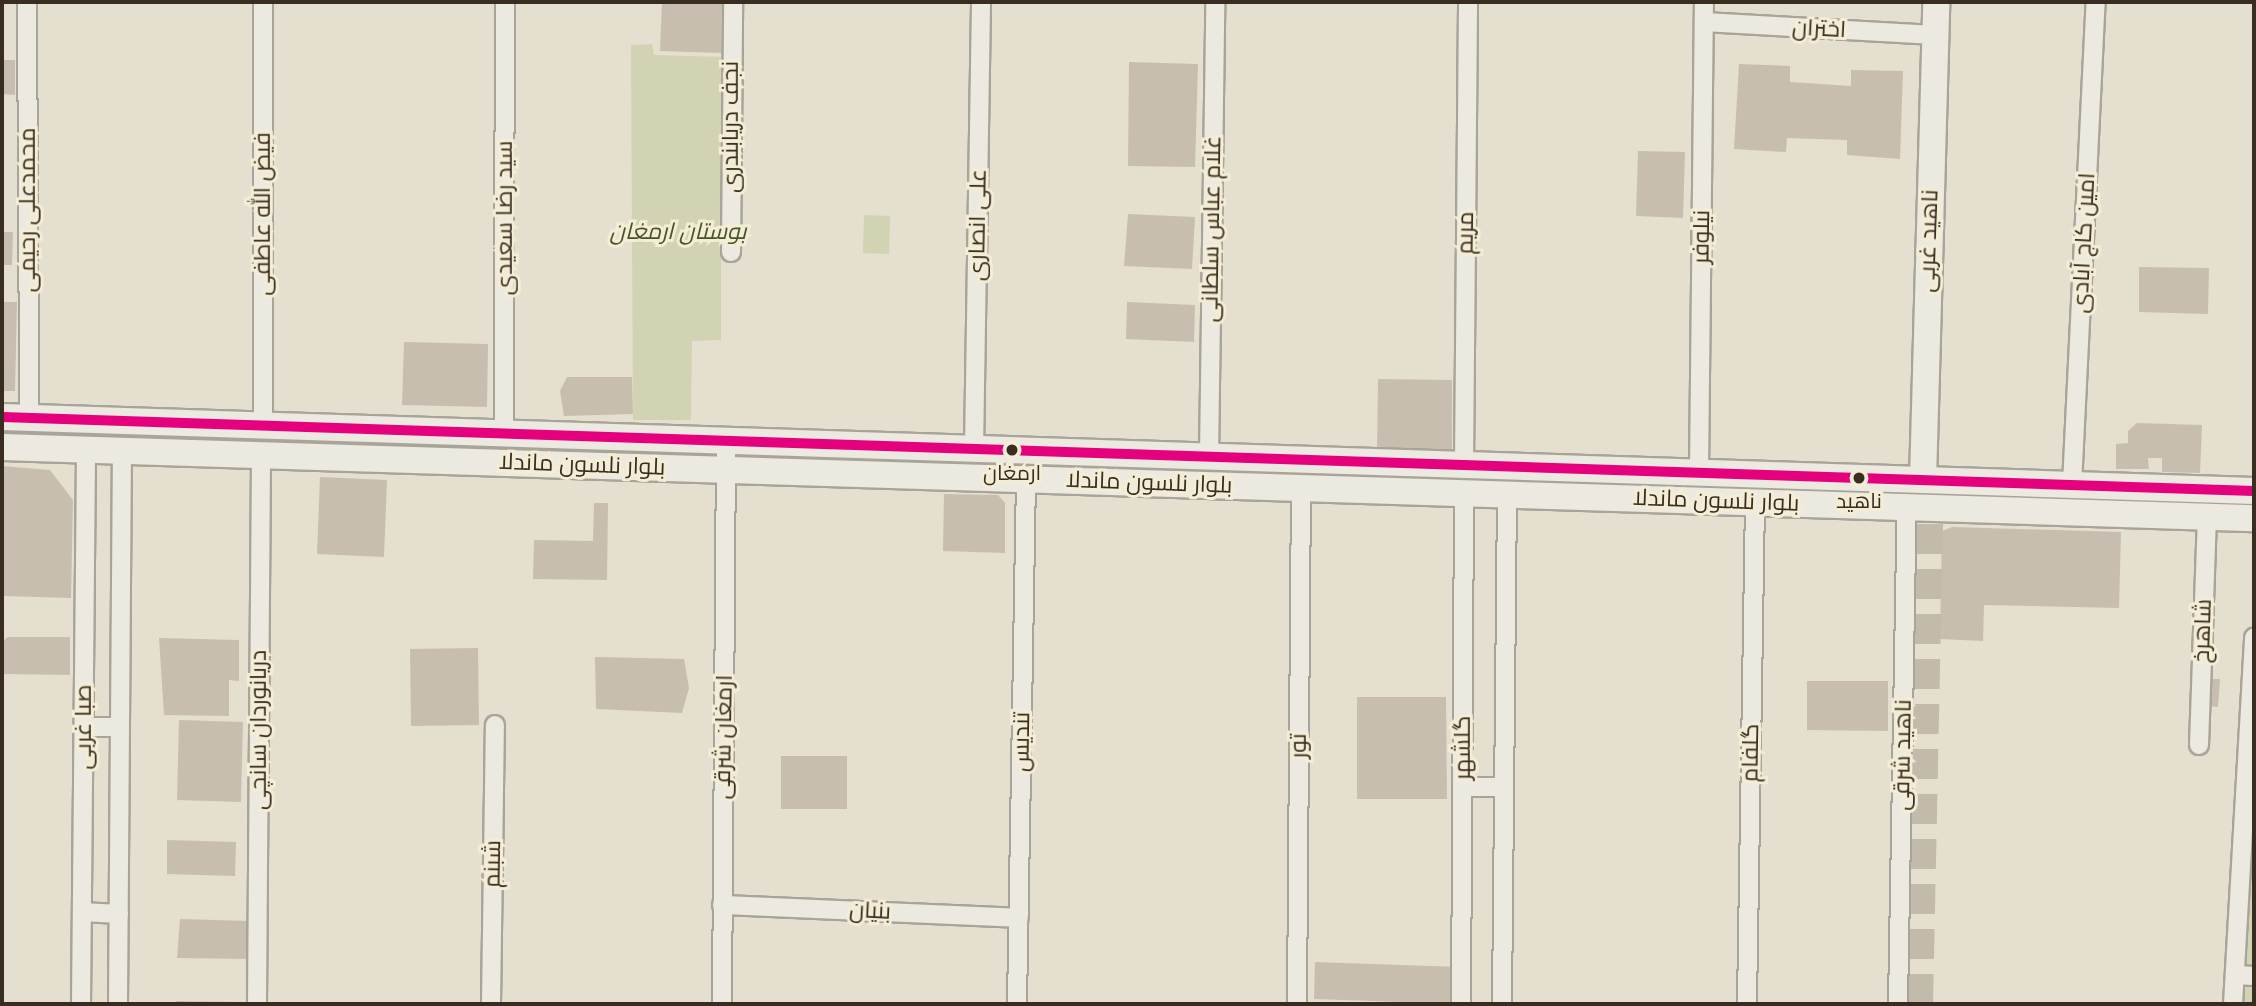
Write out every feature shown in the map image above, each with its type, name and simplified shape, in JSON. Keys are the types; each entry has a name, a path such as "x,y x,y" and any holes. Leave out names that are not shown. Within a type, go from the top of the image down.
{"main road":[{"name":"ناهید غربی","path":"1923,480 1936,2"},
{"name":"بلوار نلسون ماندلا","path":"2,417 2254,491"},
{"name":"بلوار نلسون ماندلا","path":"2,447 2254,518"}],"street":[{"name":"محمدعلی رحیمی","path":"27,2 29,418"},
{"name":"فیض الله عاطفی","path":"263,2 263,426"},
{"name":"سید رضا سعیدی","path":"504,434 505,2"},
{"name":"نجف دریابندری","path":"731,252 733,2"},
{"name":"علی انصاری","path":"974,449 981,2"},
{"name":"غلام عباس سلطانی","path":"1209,457 1215,2"},
{"name":"مریم","path":"1464,465 1468,2"},
{"name":"نیلوفر","path":"1699,473 1704,2"},
{"name":"امین کاج آبادی","path":"2072,485 2096,2"},
{"name":"اختران","path":"1704,22 1935,35"},
{"name":"ارمغان شرقی","path":"722,1004 726,441"},
{"name":"صبا غربی","path":"81,1004 86,449"},
{"name":"صبا غربی","path":"118,1004 122,450"},
{"name":"دریانوردان سانچی","path":"257,1004 261,455"},
{"name":"تندیس","path":"1017,1004 1026,479"},
{"name":"تور","path":"1297,1004 1301,488"},
{"name":"گلشهر","path":"1461,1004 1464,493"},
{"name":"گلشهر","path":"1502,1004 1507,494"},
{"name":"گلفام","path":"1747,1004 1755,502"},
{"name":"ناهید شرقی","path":"1898,1004 1907,507"},
{"name":"شاهرخ","path":"2199,745 2207,516"},
{"path":"2233,1004 2251,764 2254,638"},
{"name":"شبنم","path":"491,1004 495,725"},
{"path":"83,727 120,727"},
{"path":"1463,787 1504,787"},
{"name":"بنیان","path":"722,905 1018,918"},
{"path":"82,912 119,914"},
{"path":"2235,975 2254,976"}],"green space":[{"name":"بوستان ارمغان","path":"652,44 654,55 725,57 726,258 721,259 721,340 692,341 691,420 633,420 631,45"},
{"path":"864,215 890,216 889,254 863,253"},
{"path":"2254,793 2254,1004 2242,1004"}],"building":[{"path":"662,2 724,2 722,53 660,51"},
{"path":"2,60 15,60 15,95 2,94"},
{"path":"1129,62 1198,64 1195,167 1128,166"},
{"path":"1739,64 1790,66 1790,82 1851,86 1851,70 1903,71 1900,159 1847,155 1847,140 1787,138 1786,152 1734,149"},
{"path":"1638,151 1685,152 1683,218 1636,216"},
{"path":"1128,214 1195,217 1192,269 1124,266"},
{"path":"2,232 13,232 12,265 2,265"},
{"path":"2139,267 2209,268 2208,314 2139,312"},
{"path":"2,302 17,302 15,391 2,391"},
{"path":"1127,302 1195,305 1194,342 1126,339"},
{"path":"404,342 488,344 487,407 402,405"},
{"path":"567,377 632,377 633,414 564,416 560,391"},
{"path":"1378,379 1452,380 1452,456 1377,455"},
{"path":"2137,423 2202,425 2200,473 2162,472 2162,458 2148,458 2149,469 2116,469 2116,444 2128,443 2128,431"},
{"path":"2,466 50,470 73,500 71,598 2,596"},
{"path":"320,477 387,480 384,557 317,554"},
{"path":"944,494 998,495 1005,503 1005,553 943,551"},
{"path":"594,503 608,503 607,580 533,579 534,540 593,541"},
{"path":"1952,527 2121,532 2119,608 1984,605 1983,641 1940,639 1942,531"},
{"path":"8,637 70,637 70,675 3,674 2,642"},
{"path":"159,638 239,640 239,681 229,680 229,716 164,715"},
{"path":"478,648 479,725 411,726 410,649"},
{"path":"595,657 684,659 689,688 682,713 596,709"},
{"path":"2207,679 2220,679 2218,707 2206,706"},
{"path":"1807,681 1888,681 1888,731 1807,730"},
{"path":"1357,697 1446,697 1447,799 1357,799"},
{"path":"179,720 243,722 241,802 177,800"},
{"path":"781,756 847,756 847,809 781,809"},
{"path":"167,840 236,842 235,876 167,874"},
{"path":"180,919 249,921 249,959 177,958"},
{"path":"1315,962 1459,967 1458,1004 1314,999"},
{"path":"176,1001 246,1002 246,1004 176,1004"}],"tunnel":[{"path":"1918,1004 1929,481"}],"transit line":[{"path":"2,417 2254,491"}],"place":[{"name":"ارمغان","path":"1012,450"},
{"name":"ناهید","path":"1859,478"}]}
